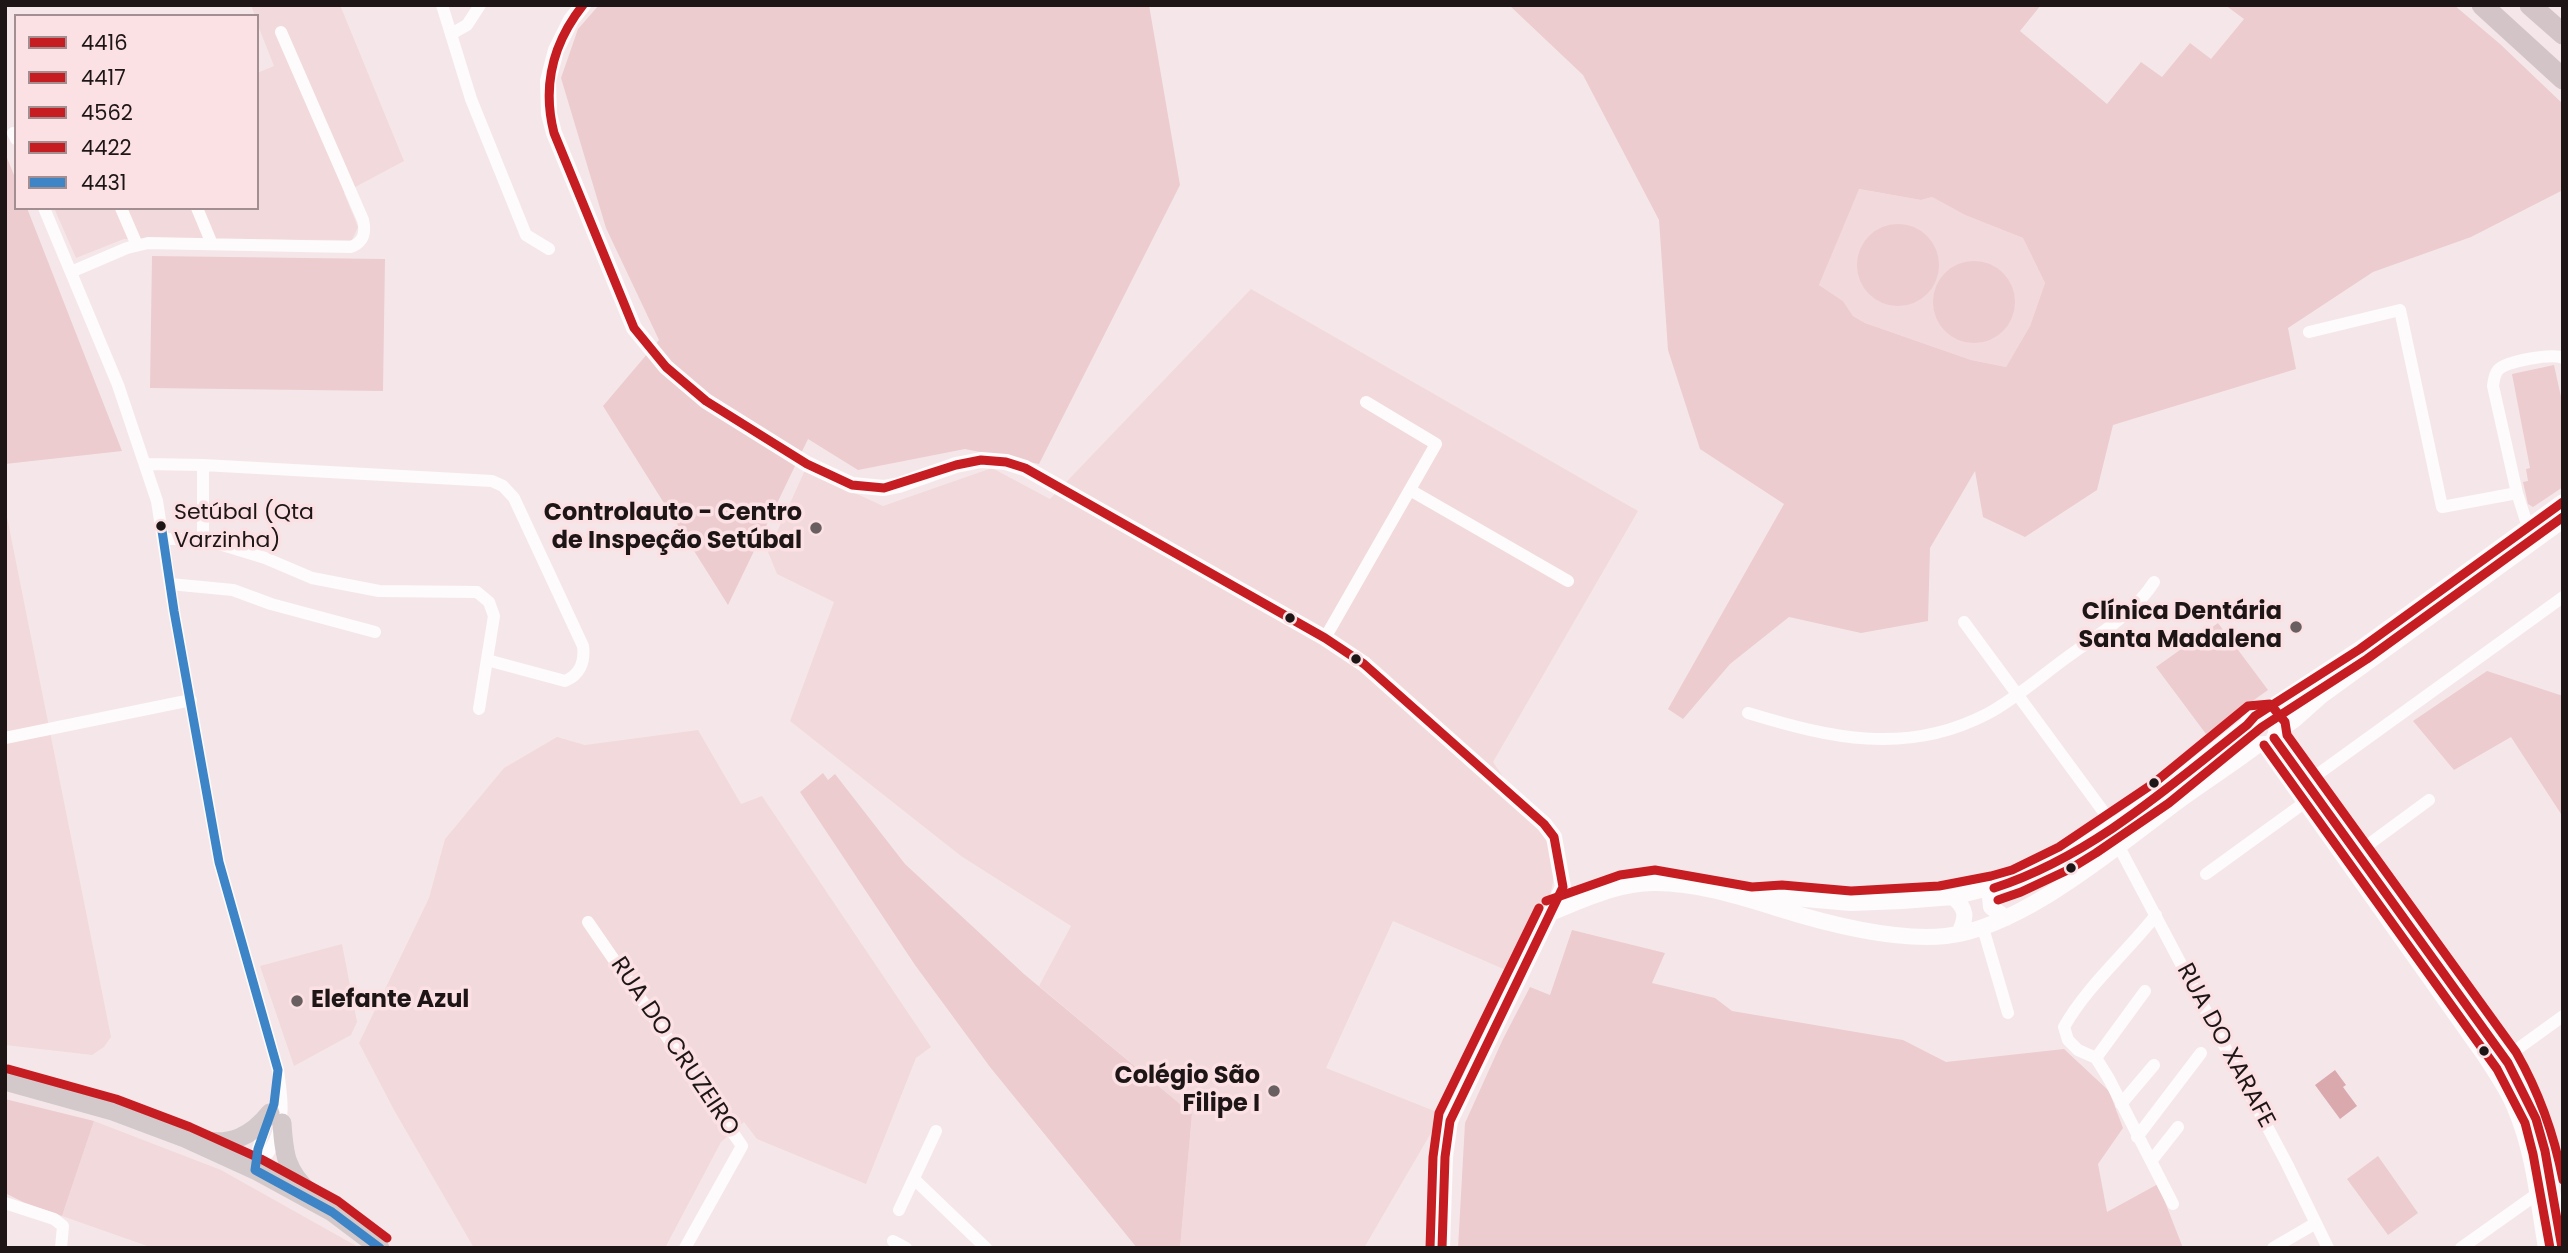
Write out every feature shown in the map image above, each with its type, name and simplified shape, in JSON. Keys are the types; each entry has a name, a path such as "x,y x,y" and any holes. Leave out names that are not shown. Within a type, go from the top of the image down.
{"highway":[{"path":"2482,5 2563,79"},
{"path":"2530,5 2563,34"}],"main road":[{"path":"5,1081 113,1111 185,1138 254,1170 332,1212"},
{"path":"185,1138 218,1144 238,1139 276,1118 291,1174 332,1212 380,1248"}],"street":[{"path":"442,5 471,99 526,235 549,249"},
{"path":"451,34 467,25 480,5"},
{"path":"583,5 562,35 551,67 548,98 552,124 634,328 649,349 685,385 807,464 852,485 884,488 956,465 981,460 1006,462 1024,468 1325,638 1364,663 1544,824 1554,836 1563,887 1455,1107 1448,1127 1442,1248"},
{"path":"71,272 136,244 351,247 358,244 365,233 363,220 281,32"},
{"path":"45,210 118,385 157,500 219,862 278,1070 283,1105 276,1118 274,1145 254,1170"},
{"path":"122,210 136,244"},
{"path":"198,210 212,244"},
{"path":"2309,332 2400,310 2441,507 2517,493"},
{"path":"2528,527 2517,493 2493,386 2495,376 2505,365 2553,355 2563,358"},
{"path":"1325,638 1436,444 1366,402"},
{"path":"147,464 492,481 503,486 514,498 583,646 584,657 577,672 565,681 487,660"},
{"path":"203,465 203,539"},
{"path":"1410,490 1568,581"},
{"path":"1751,899 1782,897 1863,903 1953,897 2016,881 2065,858 2161,793 2247,725 2249,720 2360,649 2563,502"},
{"path":"1550,913 1623,887 1656,883 1751,899 1800,915 1884,934 1934,936 1983,928 2021,912 2211,776 2268,740 2321,696 2563,520"},
{"path":"164,539 203,539 265,558 312,579 379,591 477,592 489,602 494,616 479,709"},
{"path":"1748,713 1830,735 1874,740 1896,740 1933,733 1968,722 1985,715 2017,694 2133,609 2154,582"},
{"path":"170,584 233,590 271,604 375,632"},
{"path":"2306,782 2563,597"},
{"path":"1964,622 2114,826"},
{"path":"5,738 191,699"},
{"path":"2261,714 2270,719 2276,728 2268,740"},
{"path":"2247,725 2248,735 2268,740 2306,782 2505,1058 2536,1119 2546,1152 2563,1248"},
{"path":"2268,740 2304,803 2496,1072 2521,1122 2530,1151 2546,1248"},
{"path":"2357,853 2429,800"},
{"path":"2206,874 2304,803"},
{"name":"RUA DO XARAFE","path":"2118,845 2328,1248"},
{"path":"1994,888 1990,897 1991,907 2006,918"},
{"path":"1953,897 1966,913 1966,921 1959,933"},
{"path":"2156,915 2134,944 2077,1006 2064,1027 2068,1040 2078,1050 2096,1058 2173,1204"},
{"name":"RUA DO CRUZEIRO","path":"588,922 742,1146 685,1248"},
{"path":"1983,928 2008,1013"},
{"path":"2096,1058 2145,991"},
{"path":"2505,1058 2563,1016"},
{"path":"2137,1136 2201,1053"},
{"path":"2122,1104 2154,1065"},
{"path":"2152,1160 2178,1127"},
{"path":"899,1210 936,1132"},
{"path":"914,1179 986,1248"},
{"path":"2470,1246 2537,1194"},
{"path":"5,1203 54,1219 63,1226 61,1248"},
{"path":"2273,1248 2316,1223"},
{"path":"893,1241 906,1248"}],"shaded area":[{"path":"251,5 340,5 404,161 344,193 358,227 352,240 124,239 76,258 55,210 259,210 259,72 274,66 259,28 259,14 254,14"},
{"path":"599,5 1149,5 1180,185 1039,464 965,449 858,470 808,439 728,605 603,406 659,340 606,228 561,78 578,29"},
{"path":"1509,5 2041,5 2020,31 2107,104 2141,62 2162,77 2190,43 2211,59 2244,19 2225,5 2454,5 2563,104 2563,190 2471,237 2373,272 2288,328 2296,369 2113,425 2097,490 2025,537 1983,517 1975,471 1930,548 1928,621 1861,633 1789,617 1730,664 1683,719 1668,709 1784,504 1700,449 1668,350 1659,220 1583,75","holes":["1859,189 1921,200 1932,197 1965,215 2023,238 2045,283 2030,326 2006,367 1971,360 1865,323 1853,316 1843,301 1819,285"]},
{"path":"5,153 14,175 14,210 28,210 122,451 5,464"},
{"path":"1858,189 1921,200 1932,197 1965,215 2023,238 2045,283 2030,326 2006,367 1971,360 1865,323 1853,316 1843,301 1819,285"},
{"path":"1898,224 1914,227 1927,236 1936,249 1939,265 1936,281 1927,294 1914,303 1898,306 1882,303 1869,294 1860,281 1857,265 1860,249 1869,236 1882,227"},
{"path":"152,256 385,259 383,391 150,388"},
{"path":"1974,261 1990,264 2003,273 2012,286 2015,302 2012,318 2003,331 1990,340 1974,343 1958,340 1945,331 1936,318 1933,302 1936,286 1945,273 1958,264"},
{"path":"1251,289 1638,511 1493,762 1548,843 1554,877 1550,896 1515,974 1393,921 1326,1068 1442,1114 1364,1248 1180,1248 1192,1114 1039,986 1071,926 961,856 790,721 834,602 777,574 768,552 805,470 883,506 992,468 1050,499"},
{"path":"2554,365 2563,406 2563,487 2533,507 2528,504 2523,482 2528,481 2526,469 2530,468 2512,374"},
{"path":"5,507 111,1037 104,1047 92,1055 5,1045"},
{"path":"2218,623 2268,690 2206,734 2156,667"},
{"path":"2487,671 2563,696 2563,817 2511,737 2454,770 2413,721"},
{"path":"698,730 741,804 762,796 931,1047 916,1058 866,1184 757,1139 744,1122 721,1142 665,1248 474,1248 394,1110 359,1043 429,898 445,839 504,768 557,737 585,745"},
{"path":"823,773 828,780 835,774 905,864 1024,974 1192,1114 1180,1248 1137,1248 990,1067 915,965 800,792"},
{"path":"1572,930 1665,953 1652,983 1715,998 1732,1011 1903,1040 1946,1062 2064,1049 2109,1091 2123,1128 2098,1164 2107,1212 2158,1184 2183,1248 1458,1248 1465,1123 1530,987 1550,995"},
{"path":"342,944 357,1022 351,1035 294,1066 260,966"},
{"path":"2335,1070 2357,1106 2340,1119 2315,1085"},
{"path":"5,1099 94,1121 62,1216 5,1193"},
{"path":"94,1121 221,1170 360,1248 153,1248 62,1216"},
{"path":"2378,1156 2418,1213 2388,1235 2347,1179"}],"transit line":[{"name":"4422","path":"583,5 564,34 553,66 549,99 554,133 634,328 666,367 706,401 807,464 852,485 884,488 956,465 981,460 1006,462 1025,468 1325,638 1364,664 1544,824 1554,837 1563,887 1450,1121 1445,1157 1442,1248"},
{"name":"4416","path":"1994,888 2063,858 2127,818 2158,796 2255,716 2360,649 2563,502"},
{"name":"4417","path":"1998,900 2070,869 2096,853 2169,803 2262,727 2367,659 2563,517"},
{"name":"4431","path":"161,524 219,862 278,1070 274,1104 258,1149 255,1170 332,1212 380,1248"},
{"name":"4562","path":"1546,901 1620,875 1655,870 1752,887 1782,885 1851,891 1939,886 1991,876 2012,870 2059,847 2154,783 2248,706 2270,704 2285,722 2287,735 2516,1052 2545,1114 2563,1180"},
{"name":"4416","path":"2274,738 2508,1063 2536,1119 2545,1151 2562,1248"},
{"name":"4417","path":"2264,745 2497,1069 2525,1123 2550,1248"},
{"name":"4562","path":"1430,1248 1433,1157 1439,1113 1539,908"},
{"name":"4562","path":"8,1069 116,1099 190,1127 261,1159 338,1201 387,1238"}],"place":[{"name":"Setúbal (Qta Varzinha)","path":"161,526"},
{"name":"Controlauto - Centro de Inspeção Setúbal","path":"816,528"},
{"name":"Clínica Dentária Santa Madalena","path":"2296,627"},
{"name":"Elefante Azul","path":"297,1001"},
{"name":"Colégio São Filipe I","path":"1274,1091"}]}
